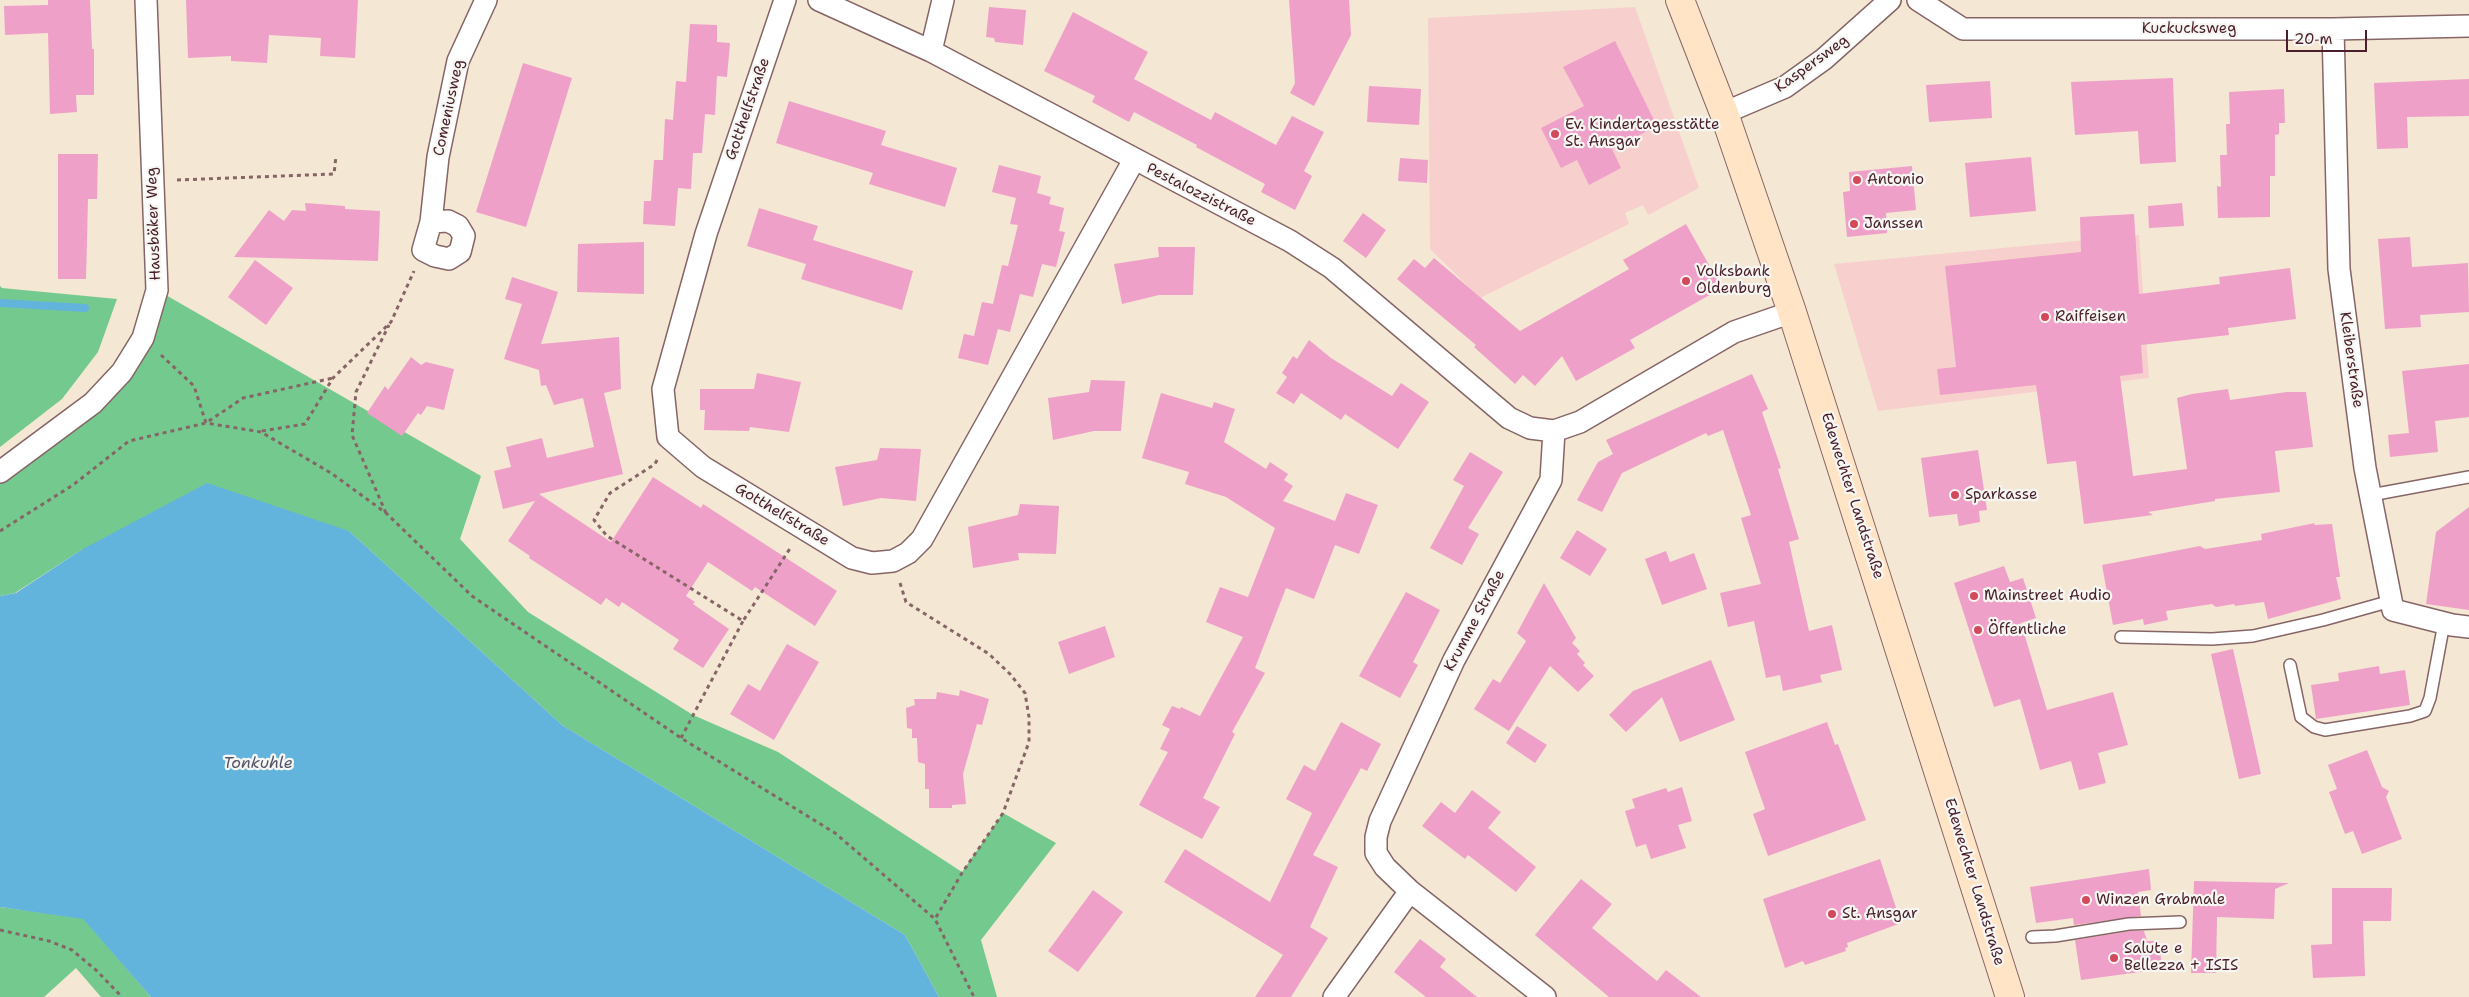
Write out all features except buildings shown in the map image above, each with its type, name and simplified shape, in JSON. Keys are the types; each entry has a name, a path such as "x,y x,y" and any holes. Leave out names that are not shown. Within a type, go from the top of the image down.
{"main road":[{"name":"Edewechter Landstraße","path":"1680,0 1724,113 1848,481 2010,997"}],"street":[{"name":"Hausbäker Weg","path":"0,472 93,403 122,372 143,338 157,290 146,0"},
{"name":"Comeniusweg","path":"423,250 431,222 438,157 458,61 486,0"},
{"name":"Gotthelfstraße","path":"785,0 706,234 662,390 668,436 703,467 852,558 872,563 893,561"},
{"name":"Pestalozzistraße","path":"819,0 931,51 1134,160 1283,237 1325,264 1508,418 1530,428 1554,431"},
{"path":"931,51 943,0"},
{"name":"Kaspersweg","path":"1724,113 1785,87 1824,59 1890,0"},
{"name":"Kuckucksweg","path":"1918,0 1963,29 2333,29 2469,26"},
{"name":"Kleiberstraße","path":"2333,29 2339,269 2371,495 2391,601"},
{"path":"893,561 908,552 922,539 1134,160"},
{"path":"423,250 449,259 460,252 464,236 458,226 448,221 431,222"},
{"path":"1554,431 1580,422 1734,332 1792,312"},
{"name":"Krumme Straße","path":"1545,997 1410,891 1385,867 1376,853 1376,837 1380,821 1454,660 1551,480 1554,431"},
{"path":"2391,601 2393,610 2444,623 2469,627"},
{"path":"1334,997 1410,891"}],"lane":[{"path":"2371,495 2469,478"},
{"path":"2121,636 2212,639 2253,636 2323,620 2391,601"},
{"path":"2290,665 2301,717 2314,727 2325,730 2410,716 2425,711 2430,698 2444,623"},
{"path":"2032,938 2129,924 2180,922"}],"path":[{"path":"153,181 334,174 336,156"},
{"path":"386,513 352,435 356,392 391,322 423,250"},
{"path":"0,531 73,485 129,441 206,424 261,432 305,424 333,378 391,322"},
{"path":"143,338 194,386 206,424"},
{"path":"206,424 243,398 333,378"},
{"path":"261,432 331,472 386,513 472,596 681,738 835,833 935,919 974,997"},
{"path":"668,436 655,464 610,492 594,520 607,536 743,621"},
{"path":"681,738 743,621 803,528"},
{"path":"893,561 906,602 989,654 1025,692 1029,717 1029,742 1003,813 962,873 935,919"},
{"path":"0,930 49,941 72,950 96,970 122,997"}],"shaded area":[{"name":"Ev. Kindertagesstätte St. Ansgar","path":"1635,7 1699,188 1648,215 1643,205 1625,213 1629,224 1480,298 1430,249 1428,18"},
{"path":"2139,235 2149,378 1878,411 1834,264"}],"green space":[{"path":"0,286 2,288 117,299 98,352 62,399 0,447"},
{"path":"157,290 481,476 460,539 528,612 693,715 778,752 962,872 1003,813 1056,843 981,940 997,997 939,997 905,935 562,725 349,531 81,550 15,593 0,596 0,472 122,372"},
{"path":"0,907 83,918 151,997 101,997 76,968 44,997 0,997"}],"water":[{"name":"Tonkuhle","path":"207,483 349,531 562,725 905,935 939,997 151,997 83,919 0,907 0,596 16,593 81,550"}],"waterway":[{"path":"0,303 85,308"}],"place":[{"name":"Ev. Kindertagesstätte St. Ansgar","path":"1555,134"},
{"name":"Antonio","path":"1857,180"},
{"name":"Janssen","path":"1854,224"},
{"name":"Volksbank Oldenburg","path":"1686,281"},
{"name":"Raiffeisen","path":"2045,317"},
{"name":"Sparkasse","path":"1955,495"},
{"name":"Mainstreet Audio","path":"1974,596"},
{"name":"Öffentliche","path":"1978,630"},
{"name":"Winzen Grabmale","path":"2086,900"},
{"name":"St. Ansgar","path":"1832,914"},
{"name":"Salute e Bellezza + ISIS","path":"2114,958"}]}
